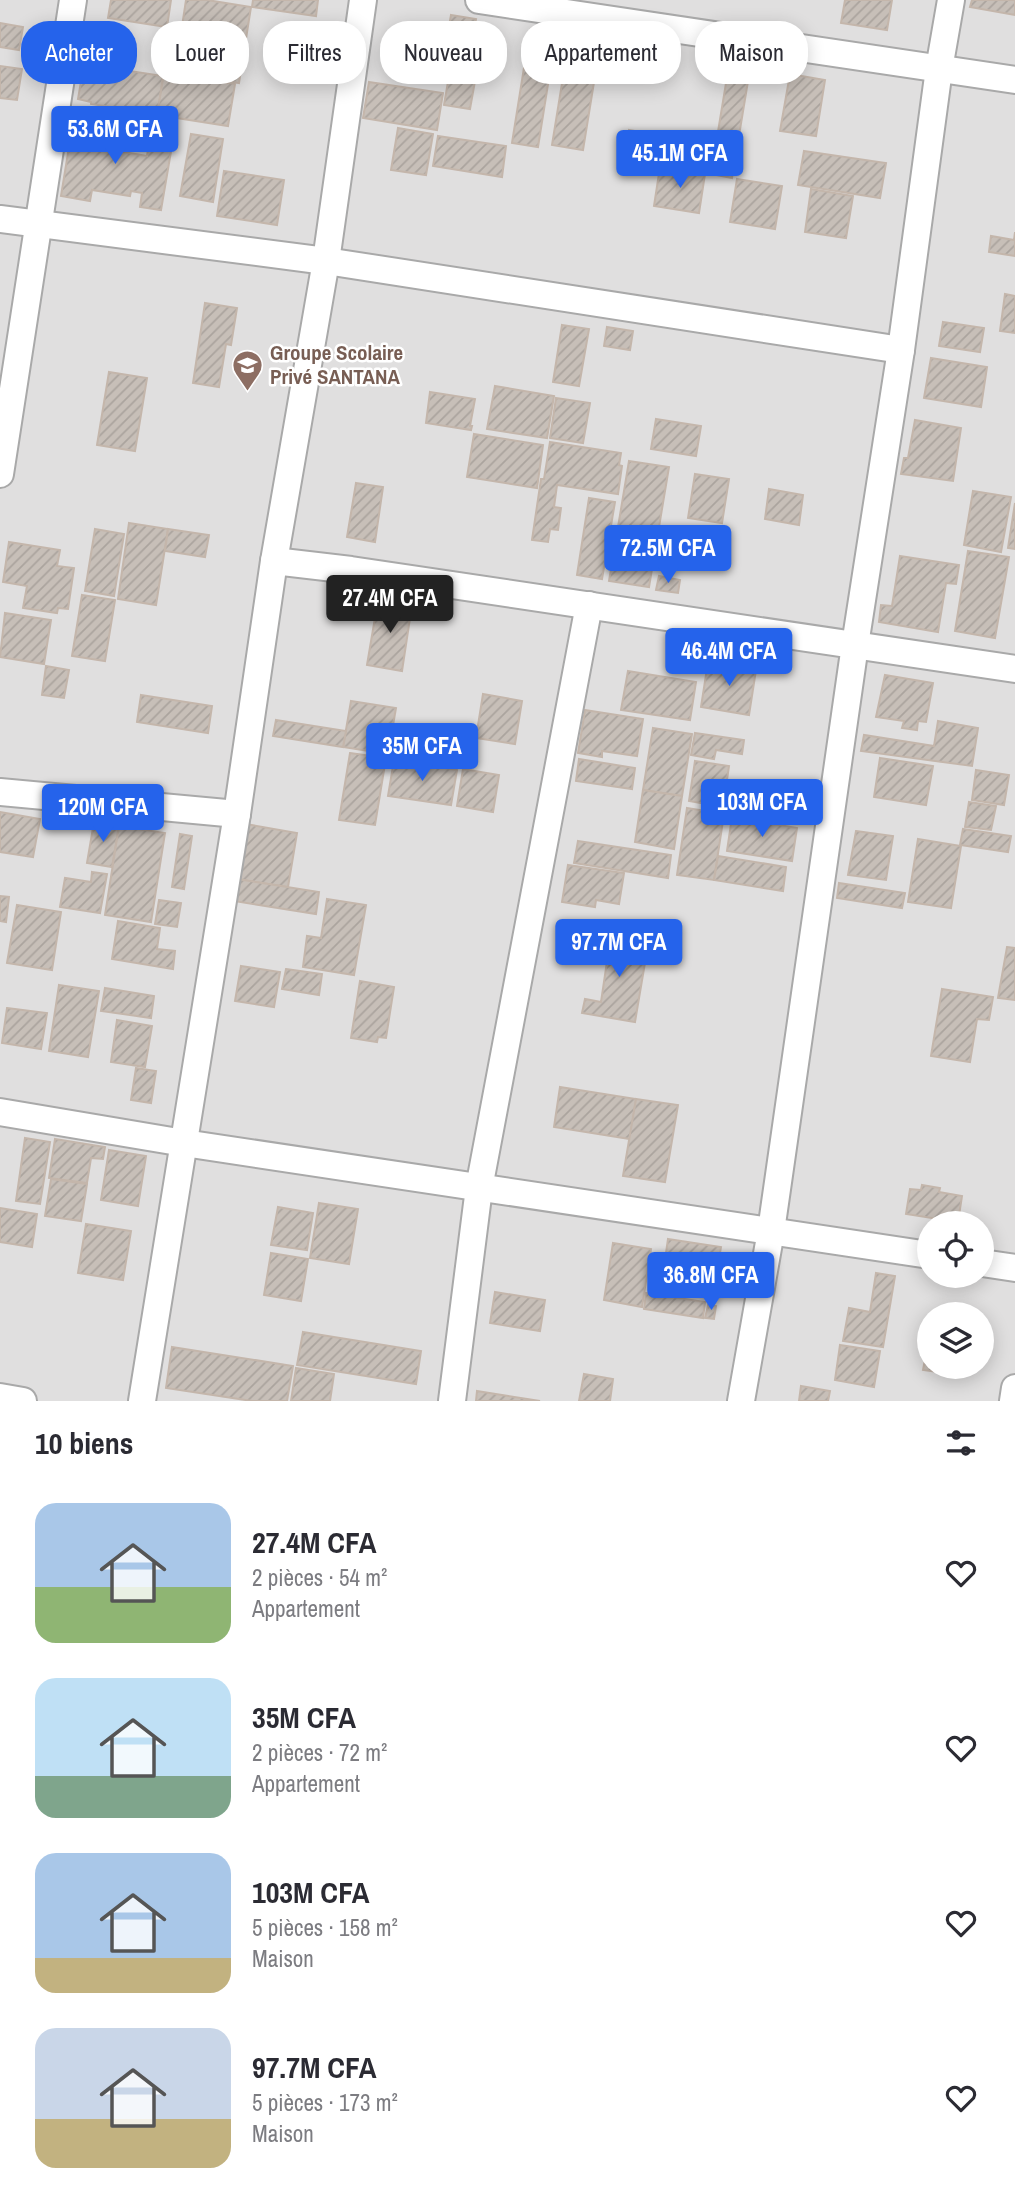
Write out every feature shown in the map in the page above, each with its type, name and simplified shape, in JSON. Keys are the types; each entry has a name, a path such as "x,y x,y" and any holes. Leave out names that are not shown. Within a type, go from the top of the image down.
{"street":[{"path":"0,474 73,0"},
{"path":"142,1401 237,814 274,561 326,261 363,0"},
{"path":"479,0 1015,80"},
{"path":"741,1401 771,1231 951,0"},
{"path":"0,219 326,261 901,350"},
{"path":"274,561 351,570 1015,669"},
{"path":"453,1401 479,1188 589,605"},
{"path":"0,792 237,814"},
{"path":"0,1112 184,1143 917,1253"},
{"path":"994,1265 1015,1268"},
{"path":"1013,1401 1015,1388"},
{"path":"0,1397 23,1401"}],"shaded area":[{"path":"0,0 1015,0 1015,1401 0,1401"}],"building":[{"path":"111,0 171,0 168,21 151,21 151,25 108,18"},
{"path":"186,0 207,0 251,7 249,21 183,21"},
{"path":"253,0 318,0 316,16 252,7"},
{"path":"845,0 892,0 887,30 841,23"},
{"path":"972,0 1015,0 1015,15 970,7"},
{"path":"451,15 476,19 476,21 450,21"},
{"path":"0,23 21,27 19,50 0,47"},
{"path":"0,66 21,69 17,100 0,98"},
{"path":"137,72 151,74 151,84 162,84 158,111 144,109 143,112 91,104 78,99 81,84 137,84"},
{"path":"808,77 825,80 816,136 780,131 788,84 808,84"},
{"path":"369,82 443,93 437,130 363,118"},
{"path":"162,84 235,84 228,126 157,115"},
{"path":"448,84 474,84 470,109 444,105"},
{"path":"521,84 548,84 538,147 512,143"},
{"path":"562,84 594,84 583,150 552,145"},
{"path":"726,84 748,84 732,178 711,174"},
{"path":"74,116 104,120 100,148 147,156 151,130 174,134 161,210 140,207 142,193 131,191 130,196 92,190 90,201 61,196"},
{"path":"398,128 433,134 426,175 391,170"},
{"path":"629,130 665,136 662,160 625,154"},
{"path":"191,134 223,139 213,202 180,196"},
{"path":"675,134 712,140 707,168 670,163"},
{"path":"438,136 506,146 502,177 433,166"},
{"path":"804,151 886,163 880,198 798,185"},
{"path":"660,167 705,174 699,213 654,206"},
{"path":"224,171 284,180 277,225 217,216"},
{"path":"737,179 782,186 775,229 730,222"},
{"path":"811,189 853,196 846,238 805,232"},
{"path":"1015,232 1015,256 989,252 991,236 1014,240"},
{"path":"1005,294 1015,296 1015,333 1000,331"},
{"path":"205,303 237,308 231,345 226,344 219,387 193,383"},
{"path":"943,322 984,328 980,352 939,346"},
{"path":"562,325 589,329 579,386 553,382"},
{"path":"607,327 633,331 630,350 604,346"},
{"path":"931,358 987,367 981,407 924,398"},
{"path":"109,372 147,378 135,451 97,445"},
{"path":"495,386 554,396 547,438 487,429"},
{"path":"430,392 475,399 471,430 426,423"},
{"path":"556,398 590,403 583,443 550,438"},
{"path":"656,419 701,426 696,456 651,449"},
{"path":"915,420 961,428 953,481 901,474 904,458 908,458"},
{"path":"474,434 543,445 537,488 467,477"},
{"path":"550,442 621,453 619,465 622,466 618,494 557,485 554,507 561,508 558,530 550,529 548,542 532,540 541,479 544,479"},
{"path":"629,461 669,467 649,587 609,581"},
{"path":"695,474 729,479 722,523 688,518"},
{"path":"356,483 383,487 375,542 347,537"},
{"path":"769,489 803,495 799,525 765,519"},
{"path":"973,491 1011,497 1001,552 964,545"},
{"path":"589,498 615,502 602,579 577,575"},
{"path":"1015,503 1015,549 1008,548"},
{"path":"129,523 168,529 156,605 118,599"},
{"path":"95,529 124,534 114,596 85,591"},
{"path":"168,529 209,535 205,557 165,551"},
{"path":"9,542 60,550 57,566 74,568 68,609 58,608 57,613 23,608 27,586 3,582"},
{"path":"968,551 1009,557 995,638 955,631"},
{"path":"900,556 959,565 956,584 946,583 938,632 879,622 881,605 892,606"},
{"path":"659,576 680,580 678,593 656,590"},
{"path":"82,595 115,600 105,661 72,656"},
{"path":"378,600 412,605 402,671 367,665"},
{"path":"5,613 51,620 44,664 0,657"},
{"path":"708,662 756,670 749,715 701,707"},
{"path":"46,666 69,670 64,698 42,695"},
{"path":"628,671 696,682 690,720 621,710"},
{"path":"885,675 933,683 926,722 918,721 917,730 902,728 904,721 876,717"},
{"path":"483,694 522,701 515,744 476,738"},
{"path":"141,695 212,706 208,733 137,722"},
{"path":"351,701 396,708 388,754 343,747"},
{"path":"585,710 643,719 637,756 602,751 602,757 578,753"},
{"path":"276,720 346,731 343,747 273,736"},
{"path":"938,721 978,728 972,766 861,751 864,735 934,746"},
{"path":"653,728 692,734 682,796 643,790"},
{"path":"695,733 744,740 742,754 716,750 714,759 691,755"},
{"path":"350,753 386,758 375,825 339,820"},
{"path":"880,758 933,766 926,805 874,797"},
{"path":"579,759 635,768 632,789 576,781"},
{"path":"394,760 457,770 451,805 388,796"},
{"path":"695,761 729,766 723,807 689,801"},
{"path":"463,769 499,775 493,812 457,806"},
{"path":"976,770 1009,775 1004,805 972,800"},
{"path":"727,780 786,789 782,816 723,807"},
{"path":"643,790 682,796 674,849 635,842"},
{"path":"969,802 996,806 991,830 965,827"},
{"path":"687,808 724,814 714,880 677,875"},
{"path":"0,812 40,819 33,857 0,852"},
{"path":"732,817 797,828 792,861 727,851"},
{"path":"94,822 119,826 112,867 87,863"},
{"path":"246,824 297,833 288,887 237,879"},
{"path":"119,826 165,833 151,922 105,915"},
{"path":"963,829 1011,836 1008,852 960,845"},
{"path":"856,831 893,836 886,880 848,875"},
{"path":"180,834 192,836 184,889 172,887"},
{"path":"918,839 961,846 951,908 908,902"},
{"path":"578,841 671,855 668,878 574,863"},
{"path":"718,856 786,867 783,891 714,880"},
{"path":"568,865 624,873 619,904 596,900 595,907 562,902"},
{"path":"92,872 107,874 100,913 60,907 65,878 91,882"},
{"path":"237,879 319,892 316,914 234,901"},
{"path":"839,883 905,893 902,908 837,898"},
{"path":"0,896 9,897 6,922 0,921"},
{"path":"327,899 366,905 354,975 303,967 307,936 321,938"},
{"path":"159,900 181,903 177,927 155,924"},
{"path":"17,905 61,912 52,970 7,963"},
{"path":"118,921 160,928 157,949 175,951 173,969 112,959"},
{"path":"590,933 648,945 635,1022 582,1013 585,999 601,1002 609,948 588,945"},
{"path":"1007,947 1015,948 1015,1000 998,998"},
{"path":"241,966 280,972 274,1007 235,1001"},
{"path":"286,969 322,974 319,995 282,989"},
{"path":"360,981 394,987 386,1038 378,1037 377,1042 351,1038"},
{"path":"59,985 99,991 88,1057 49,1051"},
{"path":"105,988 154,996 151,1018 101,1011"},
{"path":"942,989 993,997 989,1020 977,1019 970,1062 931,1056"},
{"path":"7,1008 47,1013 41,1049 2,1043"},
{"path":"117,1020 152,1026 145,1067 111,1062"},
{"path":"136,1068 156,1071 151,1103 131,1100"},
{"path":"560,1087 636,1099 630,1139 554,1127"},
{"path":"636,1099 678,1105 665,1182 623,1176"},
{"path":"25,1138 50,1142 40,1204 16,1201"},
{"path":"55,1139 105,1147 103,1159 91,1158 87,1183 49,1178"},
{"path":"109,1150 146,1156 138,1206 101,1200"},
{"path":"51,1179 87,1184 81,1221 45,1216"},
{"path":"922,1185 940,1188 939,1192 962,1196 960,1211 917,1211 917,1216 906,1214 910,1189 921,1190"},
{"path":"319,1203 358,1209 349,1264 310,1258"},
{"path":"278,1207 313,1213 307,1250 271,1245"},
{"path":"0,1208 37,1214 32,1247 0,1242"},
{"path":"86,1224 131,1231 123,1280 78,1273"},
{"path":"668,1239 721,1247 715,1282 663,1274"},
{"path":"613,1243 651,1249 642,1307 604,1300"},
{"path":"271,1253 308,1259 301,1301 264,1295"},
{"path":"876,1273 895,1276 883,1347 843,1341 849,1308 870,1312"},
{"path":"495,1292 545,1300 540,1331 490,1323"},
{"path":"646,1293 705,1302 703,1318 644,1309"},
{"path":"708,1305 716,1306 714,1319 705,1318"},
{"path":"303,1332 421,1351 416,1384 297,1365"},
{"path":"840,1345 880,1351 874,1387 835,1380"},
{"path":"172,1347 293,1366 287,1401 252,1401 166,1388"},
{"path":"296,1368 334,1374 330,1401 291,1401"},
{"path":"584,1374 613,1379 610,1401 579,1401"},
{"path":"801,1386 830,1391 828,1401 799,1401"},
{"path":"477,1391 540,1401 476,1401"}],"place":[{"name":"Groupe Scolaire Privé SANTANA","path":"247,392"}]}
